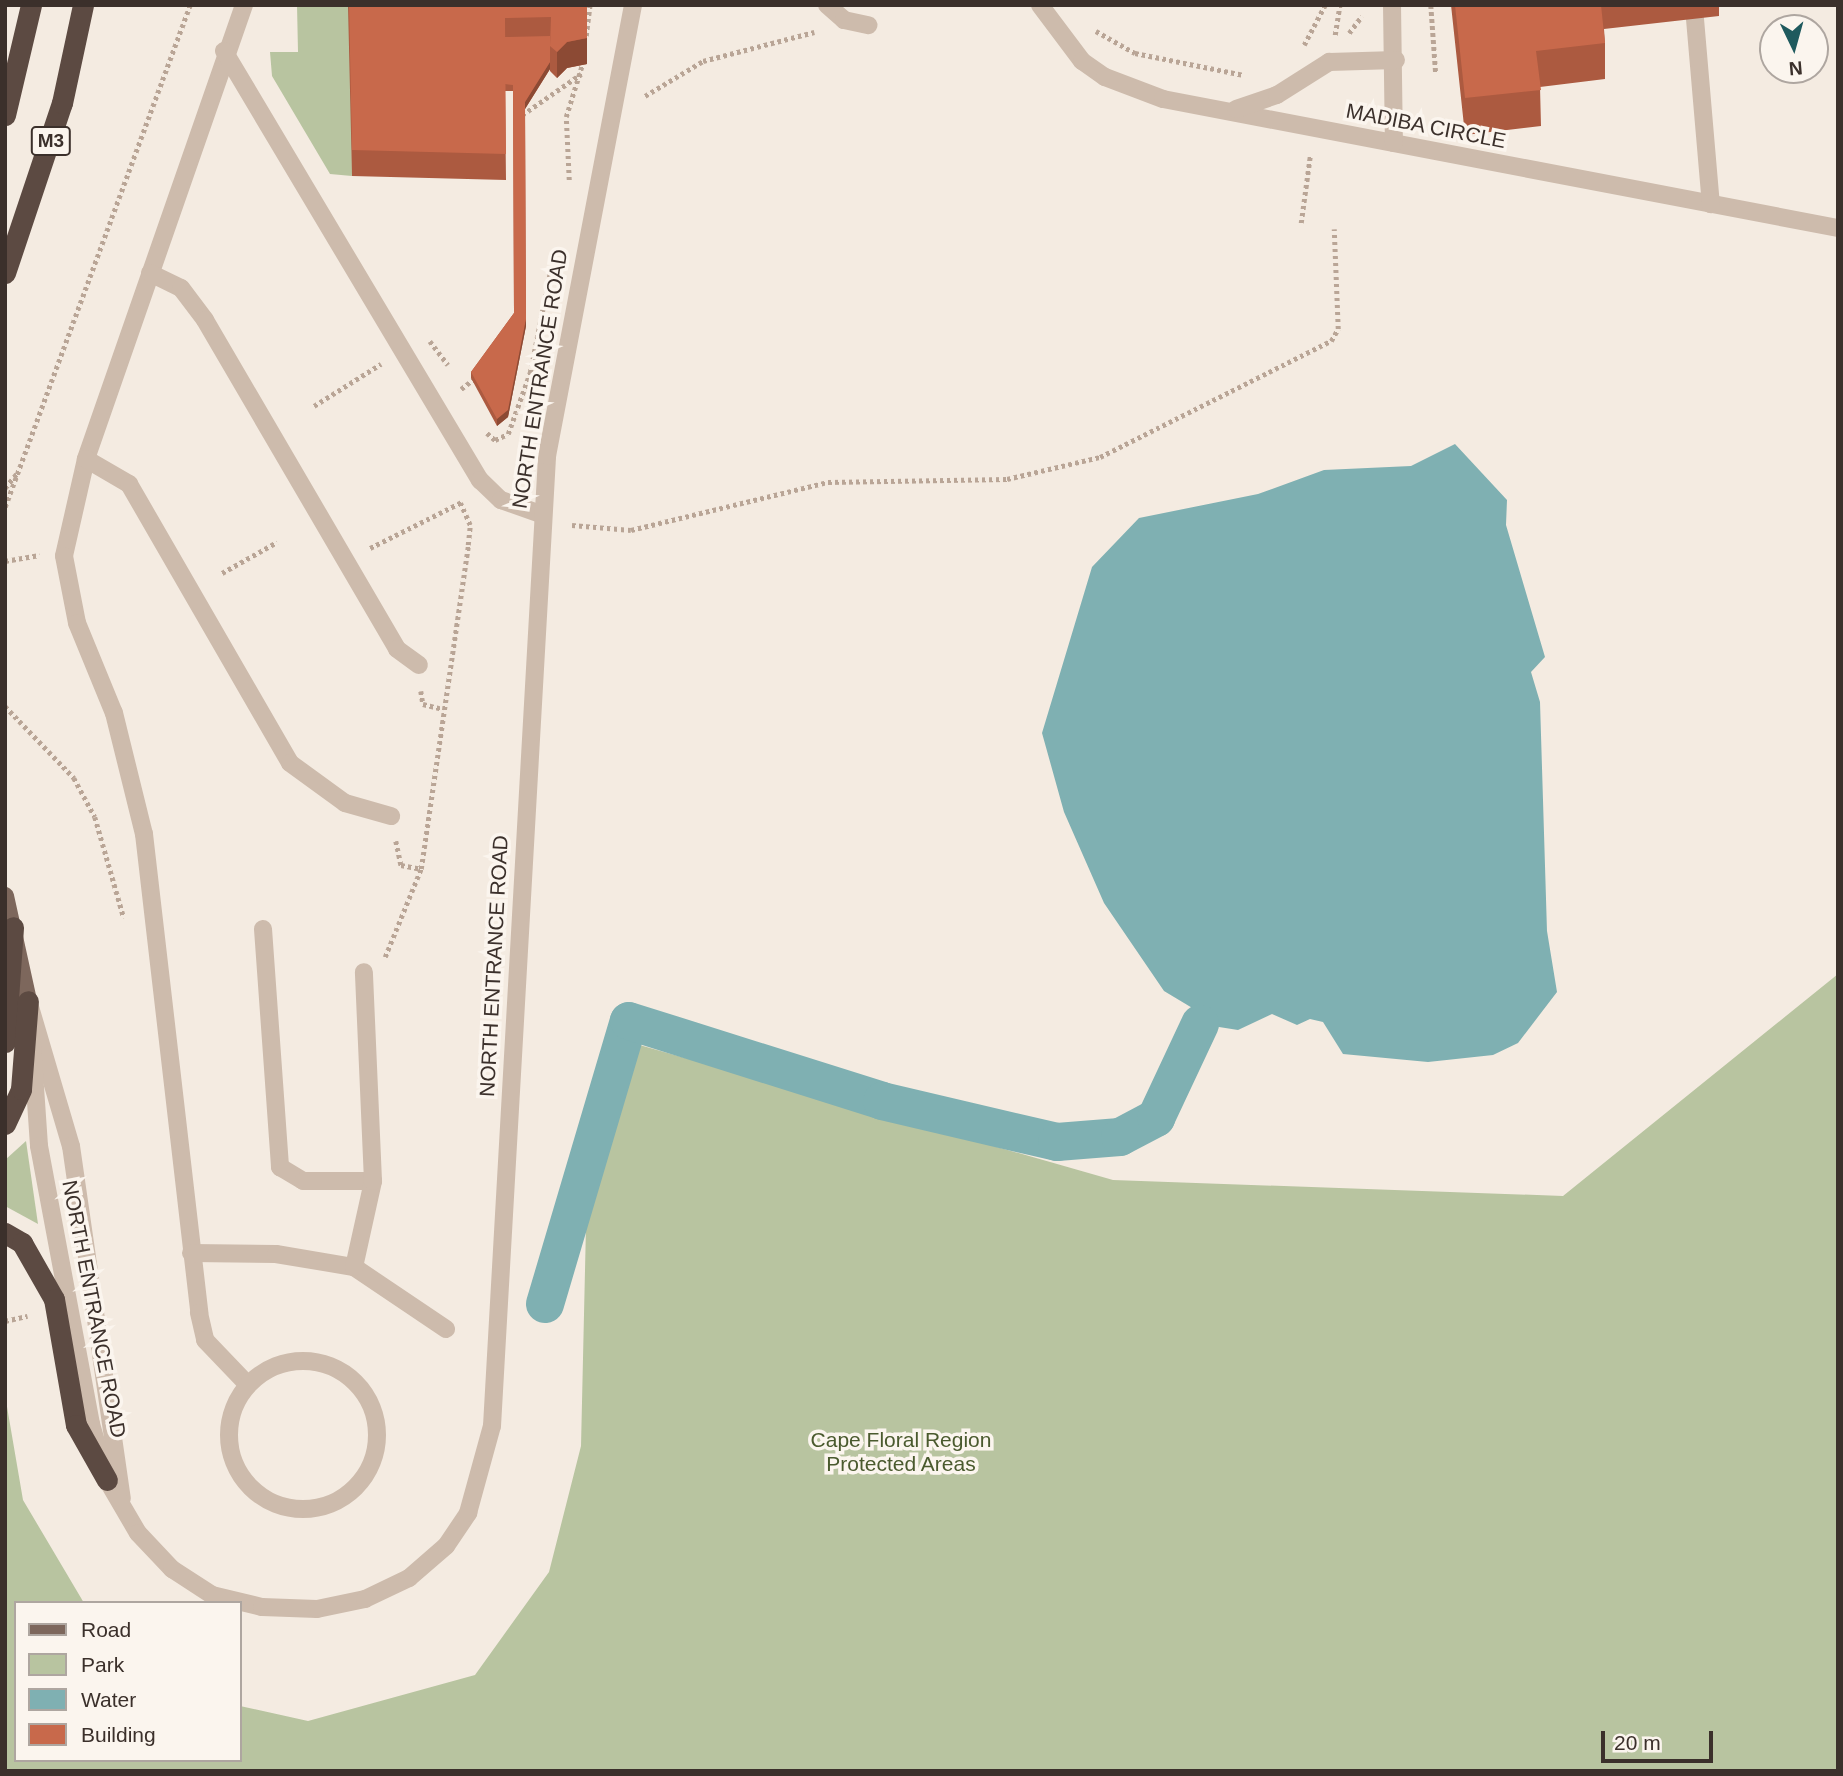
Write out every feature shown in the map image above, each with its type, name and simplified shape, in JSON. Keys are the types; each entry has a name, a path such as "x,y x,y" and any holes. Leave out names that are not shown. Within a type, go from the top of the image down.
{"highway":[{"name":"M3","path":"5,115 31,5"},
{"name":"M3","path":"5,273 62,103 83,5"},
{"path":"5,1041 13,927"},
{"path":"5,1124 21,1089 28,1001"},
{"path":"5,1233 22,1243 54,1299 76,1425 107,1480"}],"main road":[{"path":"5,896 28,1001"}],"street":[{"path":"244,5 224,51 86,459 70,512 66,579 114,713 157,924 191,1254 205,1340 248,1385"},
{"name":"NORTH ENTRANCE ROAD","path":"28,1001 40,1146 91,1424 107,1480 123,1505 172,1569 212,1595 317,1609 365,1599 410,1578 446,1546 468,1513 492,1426 541,514 569,313 633,5"},
{"path":"827,5 844,20 868,25"},
{"name":"MADIBA CIRCLE","path":"1040,5 1061,40 1105,77 1163,99 1838,228"},
{"path":"1392,5 1396,60 1394,143"},
{"path":"1695,19 1711,204"},
{"path":"224,51 480,480 501,500 541,514"},
{"path":"1229,111 1277,95 1329,62 1396,60"},
{"path":"150,273 181,288 205,320 397,649 419,665"},
{"path":"86,459 129,484 290,763 345,803 391,816"},
{"path":"263,929 280,1167 303,1181 373,1181"},
{"path":"354,1267 373,1181 364,972"},
{"name":"NORTH ENTRANCE ROAD","path":"28,1001 71,1146 123,1505"},
{"path":"191,1254 276,1254 354,1267 446,1329"},
{"path":"307,1361 348,1375 363,1391 377,1431 367,1472 354,1488 328,1504 297,1508 277,1504 244,1480 229,1442 236,1402 248,1385 285,1363 307,1361"}],"path":[{"path":"5,507 190,5"},
{"path":"569,181 566,117 581,74 590,5"},
{"path":"1297,57 1325,5"},
{"path":"1334,40 1340,5"},
{"path":"1325,46 1359,27 1365,5"},
{"path":"1431,5 1436,74"},
{"path":"614,103 652,94 704,61 790,41 844,20"},
{"path":"1089,25 1135,53 1259,77"},
{"path":"520,131 520,117 581,74"},
{"path":"1301,223 1314,127"},
{"path":"566,194 577,142"},
{"path":"541,514 580,528 631,530 828,482 1007,479 1100,457 1331,341 1338,329 1334,229"},
{"path":"481,424 495,440 508,434 530,373 556,246"},
{"path":"434,340 453,375"},
{"path":"314,406 357,374"},
{"path":"461,388 478,376"},
{"path":"457,382 467,400"},
{"path":"5,488 21,469"},
{"path":"364,972 380,967 421,869 470,525 460,503 389,539"},
{"path":"222,573 277,542"},
{"path":"5,706 41,737 79,788 95,817 122,915 131,924 157,924"},
{"path":"391,816 399,862 421,869"}],"green space":[{"path":"297,5 351,5 352,176 330,174 272,76 270,52 298,52"},
{"name":"Cape Floral Region Protected Areas","path":"1838,974 1838,1771 5,1771 5,1395 23,1500 83,1601 14,1601 14,1762 242,1762 242,1706 308,1721 475,1675 549,1572 581,1446 586,1226 629,1042 1113,1180 1563,1196"},
{"path":"26,1141 38,1224 5,1206 5,1160"}],"water":[{"path":"1455,444 1507,500 1506,525 1545,657 1531,672 1540,702 1547,931 1557,992 1518,1043 1493,1055 1428,1062 1343,1054 1323,1022 1310,1019 1297,1025 1272,1014 1238,1030 1200,1024 1194,1009 1164,991 1104,903 1064,812 1042,733 1092,567 1139,518 1258,494 1324,470 1411,466"}],"building":[{"path":"349,5 587,5 587,38 567,42 557,52 550,46 551,17 505,18 506,154 352,150"},
{"path":"1455,5 1601,5 1605,43 1536,51 1541,90 1465,98"},
{"path":"550,36 550,62 525,102 526,319 508,410 497,419 471,372 514,313 513,85 505,84 505,37"}],"waterway":[{"path":"545,1304 629,1021 882,1101 1057,1142 1120,1137 1156,1118 1200,1024"}]}
